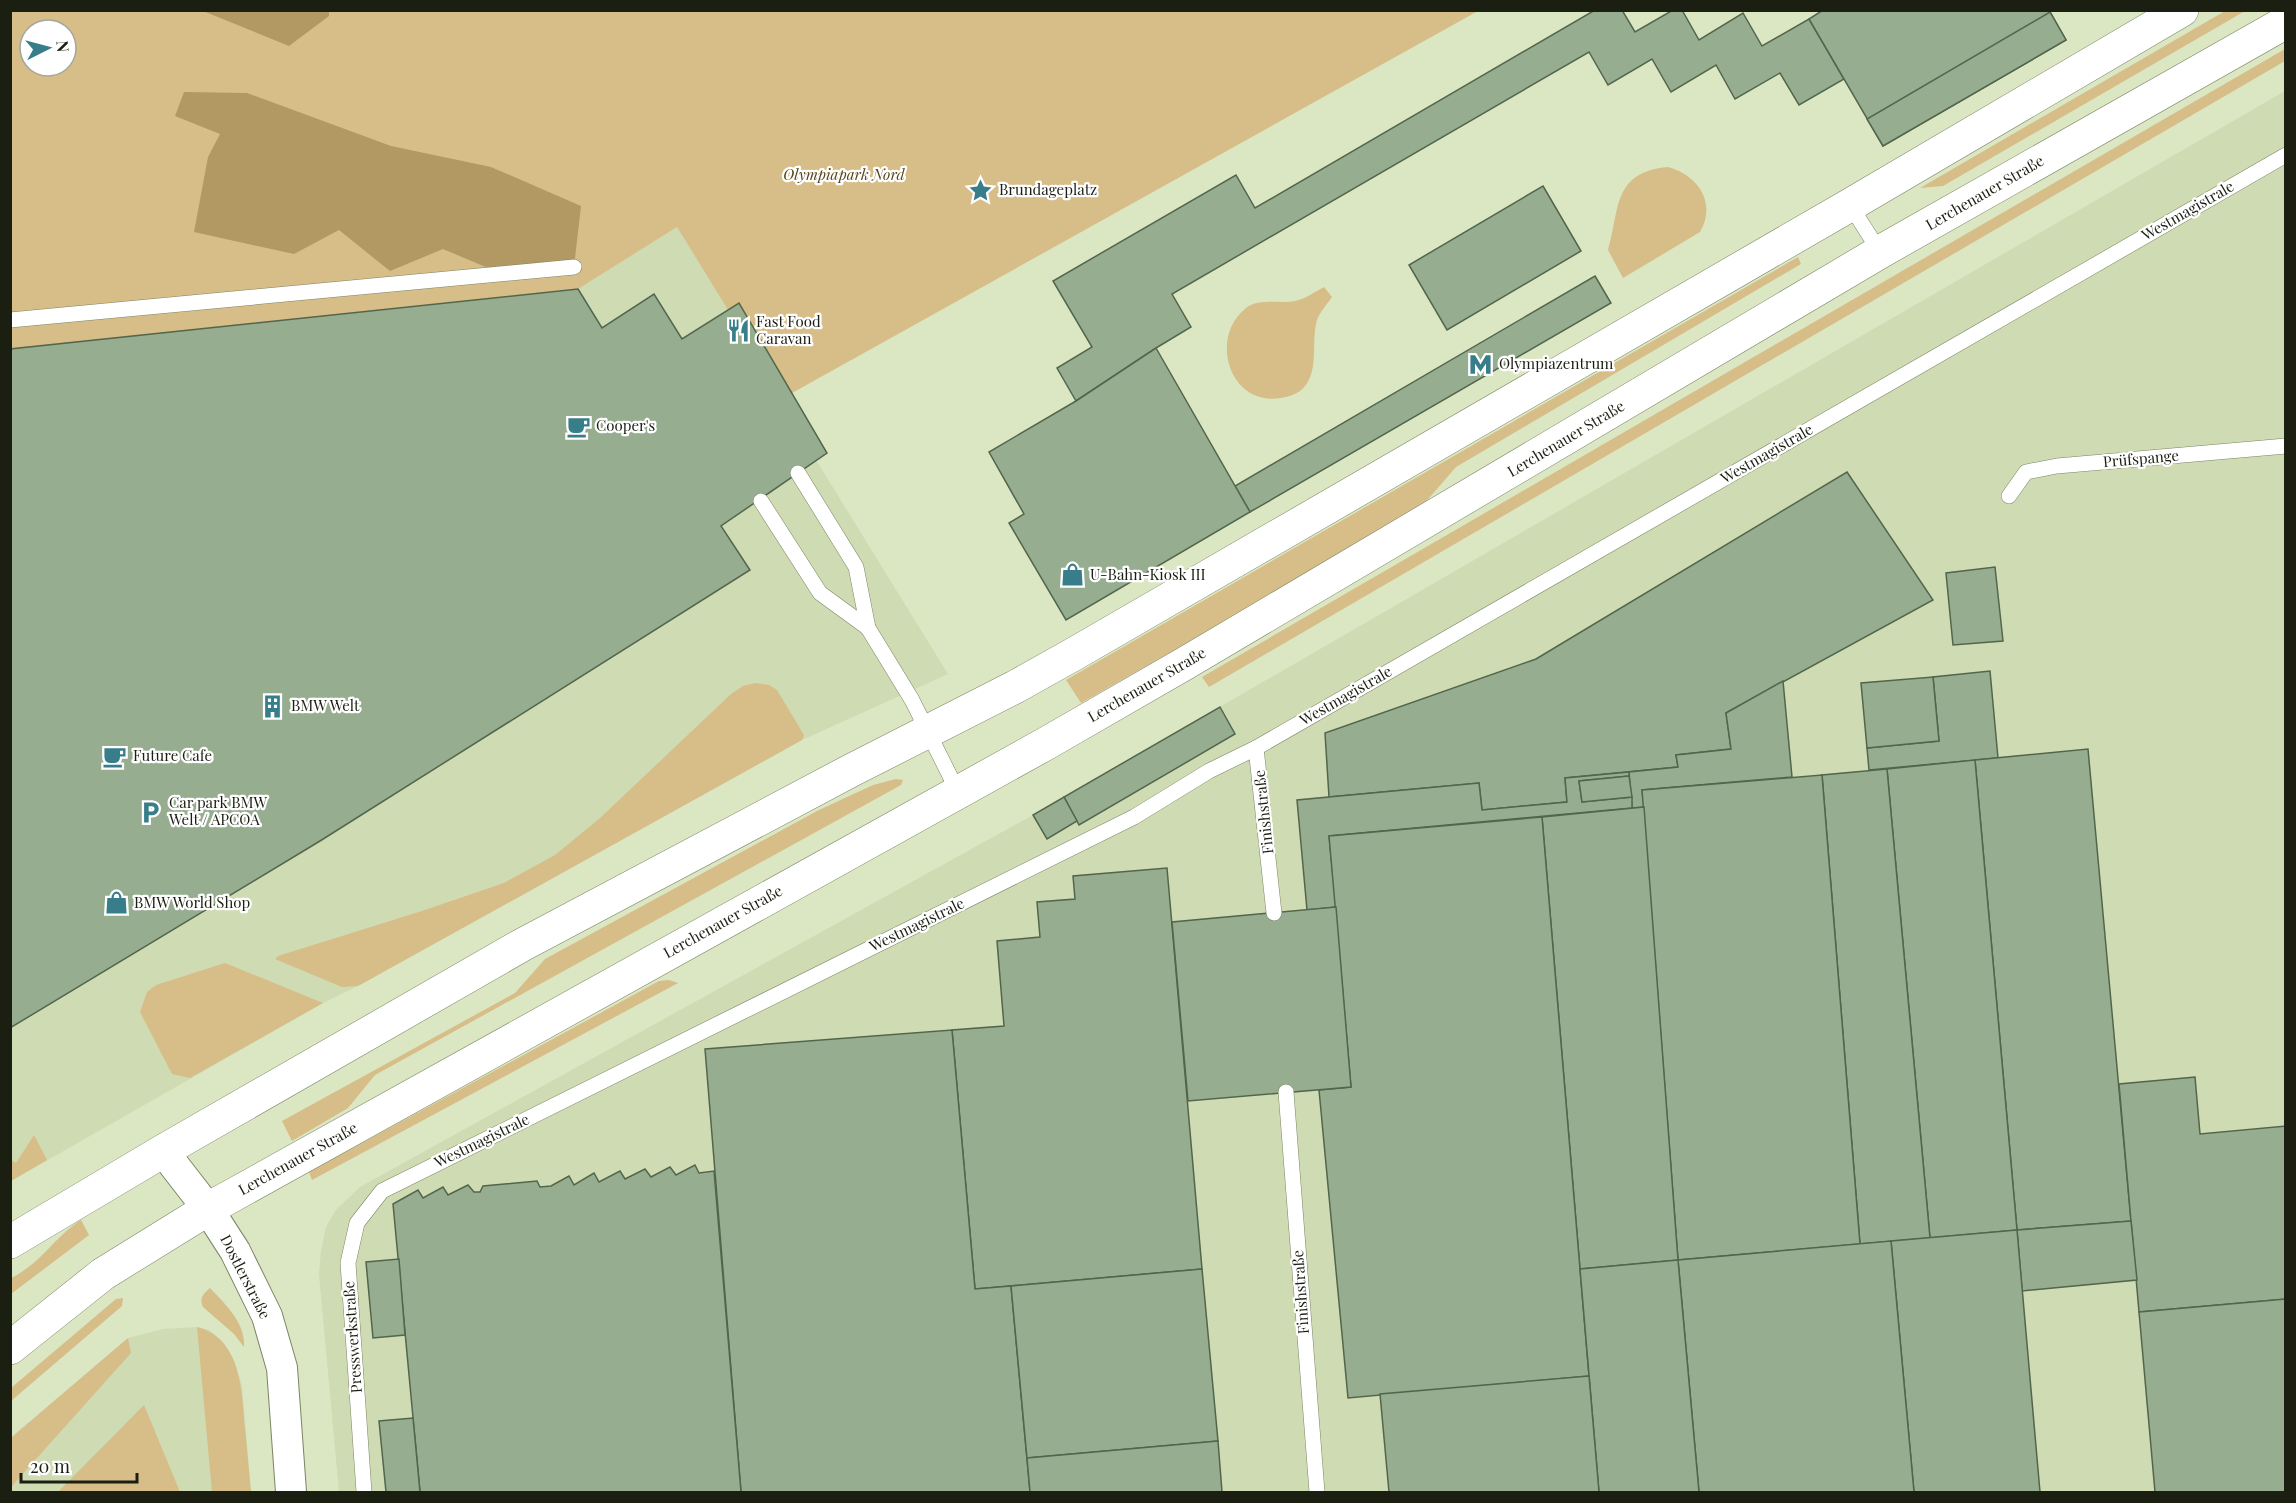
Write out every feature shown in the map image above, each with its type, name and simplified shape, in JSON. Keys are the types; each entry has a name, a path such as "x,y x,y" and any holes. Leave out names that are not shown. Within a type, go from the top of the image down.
{"main road":[{"path":"10,1242 163,1151 522,945 1074,654 2182,10"},
{"name":"Lerchenauer Straße","path":"10,1348 103,1274 208,1209 1184,664 1880,252 2286,22"}],"street":[{"name":"Dostlerstraße","path":"163,1151 208,1209 235,1251 267,1316 282,1368 291,1492"}],"lane":[{"name":"Westmagistrale","path":"382,1191 1134,817 1209,771 1256,748 2286,155"},
{"path":"1850,205 1880,252"},
{"path":"10,320 574,267"},
{"name":"Prüfspange","path":"2009,496 2026,472 2057,466 2286,446"},
{"path":"798,473 856,567 868,628 912,700 958,792"},
{"path":"761,501 820,593 868,628"},
{"name":"Finishstraße","path":"1256,748 1274,913"},
{"name":"Finishstraße","path":"1286,1092 1317,1492"},
{"name":"Presswerkstraße","path":"364,1492 348,1263 357,1223 382,1191"}],"shaded area":[{"path":"203,11 329,11 329,16 289,46"},
{"path":"2285,91 2285,1492 339,1492 319,1274 326,1227 335,1211 360,1187 1033,815"},
{"path":"184,92 247,93 391,146 491,167 581,206 574,267 488,268 443,249 390,271 339,230 294,254 194,232 208,157 220,134 175,116"},
{"name":"BMW Welt","path":"677,227 728,310 739,303 827,453 816,460 948,674 802,740 358,986 323,1003 11,1181 11,349 578,289"},
{"path":"197,1327 209,1330 222,1341 235,1362 242,1386 251,1492 11,1492 10,1438 128,1338 163,1329"}],"green space":[{"name":"Olympiapark Nord","path":"10,11 1478,11 792,393 740,304 728,310 677,227 578,289 11,349"},
{"path":"2225,11 2245,11 1943,186 1920,188"},
{"path":"2285,49 2285,61 1209,687 1202,677"},
{"path":"1668,167 1688,176 1696,183 1705,201 1705,221 1700,232 1623,278 1608,250 1617,207 1628,185 1637,176 1650,170"},
{"path":"1798,257 1801,264 1456,467 1417,512 1081,703 1066,680"},
{"path":"1324,287 1332,297 1317,320 1312,371 1303,389 1281,398 1263,398 1249,392 1237,381 1230,368 1227,352 1228,336 1235,321 1251,305 1263,302 1295,301"},
{"path":"755,683 769,685 777,690 804,735 802,740 358,986 342,987 275,959 278,956 504,883 555,855 599,819 731,694 743,686"},
{"path":"896,779 903,780 901,785 375,1075 348,1108 292,1141 282,1121 515,993 545,959 817,811 873,785"},
{"path":"225,963 323,1003 190,1078 172,1074 140,1012 147,992 156,985"},
{"path":"669,980 678,983 312,1180 309,1172 659,981"},
{"path":"34,1135 47,1160 11,1181 11,1160 16,1163"},
{"path":"81,1220 89,1235 11,1294 11,1278 31,1265"},
{"path":"210,1288 228,1307 238,1322 244,1338 244,1347 234,1334 203,1307 202,1296"},
{"path":"123,1298 122,1306 11,1401 11,1388 116,1299"},
{"path":"197,1327 212,1333 223,1342 236,1368 242,1398 251,1492 212,1492"},
{"path":"128,1338 131,1353 11,1487 11,1438"},
{"path":"144,1405 180,1492 58,1492"}],"building":[{"path":"1595,10 1622,10 1635,32 1673,10 1682,10 1699,40 1743,13 1762,46 1809,19 1844,79 1799,105 1780,73 1735,99 1716,65 1671,92 1652,59 1608,85 1589,52 1172,294 1191,327 1076,401 1057,368 1092,347 1053,281 1236,175 1255,208"},
{"path":"1823,10 2049,10 2066,40 1883,146 1809,19"},
{"path":"2050,12 2066,40 1883,146 1867,119"},
{"path":"1543,186 1581,251 1447,330 1409,265"},
{"path":"1595,276 1611,303 1250,512 1235,486"},
{"name":"BMW Welt","path":"578,289 602,328 654,294 682,339 739,303 827,453 721,526 750,570 320,841 10,1028 10,349"},
{"path":"1156,348 1250,512 1066,620 1009,523 1024,514 989,452 1076,401"},
{"path":"1847,472 1933,600 1726,713 1731,749 1676,755 1678,767 1565,778 1567,802 1482,810 1479,783 1329,797 1325,733 1536,659"},
{"path":"1995,567 2003,641 1953,645 1946,573"},
{"path":"1990,671 1998,758 1869,770 1867,748 1939,741 1933,677"},
{"path":"1933,677 1939,741 1867,748 1861,683"},
{"path":"1783,681 1792,777 1642,790 1644,807 1632,808 1629,772 1678,767 1676,755 1731,749 1726,713"},
{"path":"1220,707 1235,734 1079,825 1064,797"},
{"path":"2088,749 2131,1221 2017,1230 1975,760"},
{"path":"1975,760 2017,1230 1930,1238 1887,769"},
{"path":"1887,769 1930,1238 1860,1244 1822,775"},
{"path":"1629,772 1629,776 1579,781 1582,802 1632,797 1632,808 1329,836 1336,907 1307,910 1297,800 1479,783 1482,810 1567,802 1565,778"},
{"path":"1822,775 1860,1244 1678,1260 1642,790"},
{"path":"1629,776 1632,797 1582,802 1579,781"},
{"path":"1064,797 1077,821 1047,839 1033,815"},
{"path":"1644,807 1678,1260 1580,1269 1542,817"},
{"path":"1542,817 1589,1376 1348,1398 1319,1090 1351,1087 1329,836"},
{"path":"1167,868 1202,1269 975,1289 952,1030 1004,1026 997,941 1040,937 1037,902 1075,899 1073,876"},
{"path":"1336,907 1351,1087 1188,1101 1172,922"},
{"path":"952,1030 975,1289 1011,1286 1030,1492 741,1492 705,1049"},
{"path":"2195,1077 2200,1134 2286,1126 2286,1299 2139,1312 2119,1084"},
{"path":"695,1165 699,1173 714,1171 741,1492 420,1492 393,1204 418,1190 423,1198 443,1187 448,1195 468,1185 474,1192 480,1192 483,1186 537,1181 540,1187 551,1186 569,1176 574,1185 594,1173 599,1182 620,1171 625,1179 645,1169 651,1177 670,1167 676,1175"},
{"path":"2131,1221 2137,1280 2022,1291 2017,1230"},
{"path":"2017,1230 2040,1492 1914,1492 1891,1241"},
{"path":"1891,1241 1914,1492 1699,1492 1678,1260"},
{"path":"399,1259 405,1335 373,1338 366,1262"},
{"path":"1678,1260 1699,1492 1599,1492 1580,1269"},
{"path":"1202,1269 1218,1441 1027,1458 1011,1286"},
{"path":"2286,1299 2286,1492 2155,1492 2139,1312"},
{"path":"1589,1376 1599,1492 1389,1492 1380,1394"},
{"path":"413,1418 420,1492 386,1492 379,1421"},
{"path":"1218,1441 1222,1492 1030,1492 1027,1458"}],"place":[{"name":"Brundageplatz","path":"981,190"},
{"name":"Fast Food Caravan","path":"738,331"},
{"name":"Olympiazentrum","path":"1481,364"},
{"name":"Cooper's","path":"578,426"},
{"name":"U-Bahn-Kiosk III","path":"1072,575"},
{"name":"BMW Welt","path":"273,706"},
{"name":"Future Cafe","path":"115,756"},
{"name":"Car park BMW Welt / APCOA","path":"151,812"},
{"name":"BMW World Shop","path":"116,903"}]}
